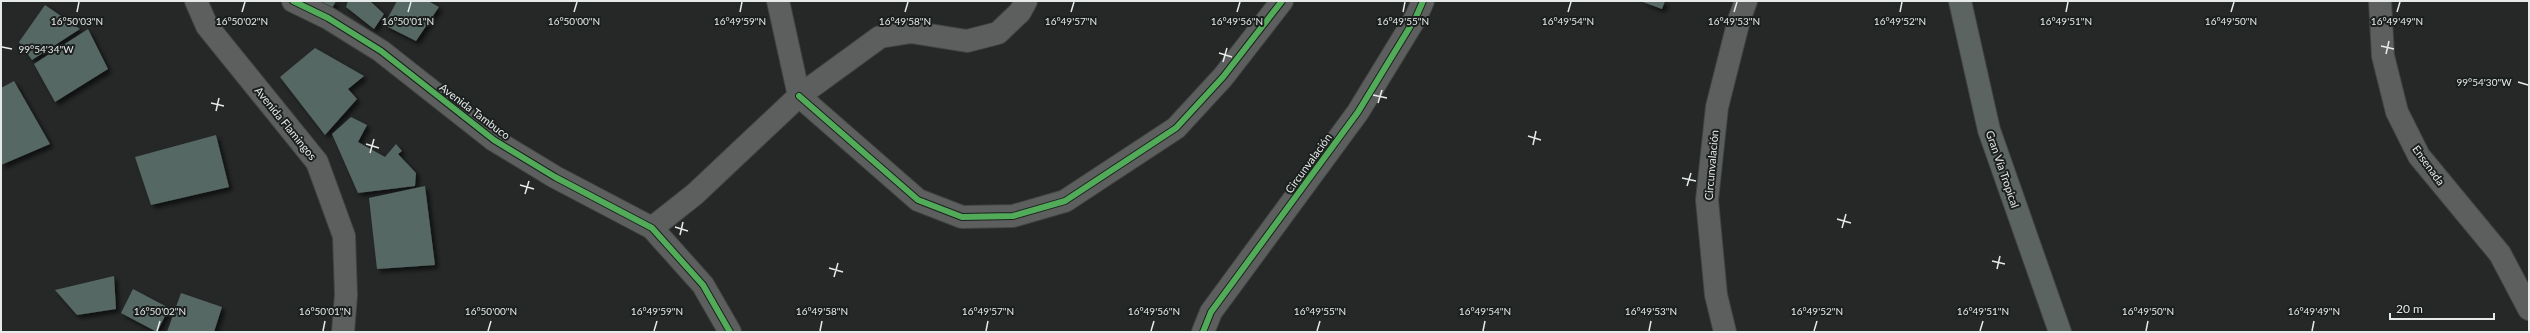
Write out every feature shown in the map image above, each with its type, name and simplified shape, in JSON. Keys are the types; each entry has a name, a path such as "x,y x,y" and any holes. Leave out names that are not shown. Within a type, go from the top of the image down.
{"main road":[{"name":"Gran Vía Tropical","path":"1960,1 1989,130 2060,332"}],"street":[{"name":"Avenida Flamingos","path":"196,1 207,26 317,162 344,236 346,295 344,332"},
{"name":"Avenida Tambuco","path":"293,1 328,18 381,51 494,140 555,177 652,228"},
{"path":"778,1 799,96 918,200 962,217 1013,216 1065,201 1176,128 1223,77 1282,1"},
{"path":"730,332 702,285 652,228 695,194 799,96 880,37 911,32 967,41 998,33 1020,12 1026,1"},
{"name":"Circunvalación","path":"1203,332 1211,312 1358,112 1416,17 1423,1"},
{"name":"Circunvalación","path":"1725,332 1716,295 1707,200 1717,107 1739,20 1746,1"},
{"name":"Ensenada","path":"2380,1 2383,56 2397,112 2419,156 2500,254 2529,309"}],"building":[{"path":"316,1 336,1 331,10"},
{"path":"348,1 370,1 384,14 374,29 346,7"},
{"path":"397,1 428,1 439,7 416,41 384,25"},
{"path":"1640,1 1665,1 1662,9"},
{"path":"45,5 80,29 32,60 19,42"},
{"path":"88,29 108,69 55,102 34,64"},
{"path":"315,48 364,76 348,89 357,99 325,135 280,77"},
{"path":"14,81 50,144 1,165 1,88"},
{"path":"351,117 367,125 358,142 385,157 396,144 402,151 398,154 416,173 415,186 358,193 332,134"},
{"path":"216,135 229,187 151,205 135,157"},
{"path":"425,186 435,265 377,269 369,198"},
{"path":"114,276 116,309 77,315 55,290"},
{"path":"133,289 169,308 157,332 121,313"},
{"path":"181,293 222,307 214,332 167,332"}],"cycle path":[{"path":"293,1 328,18 381,51 494,140 555,177 652,228 703,285 730,332"},
{"path":"799,96 918,200 962,217 1013,216 1065,201 1176,128 1223,77 1282,1"},
{"path":"1203,332 1211,312 1358,112 1416,17 1423,1"}]}
